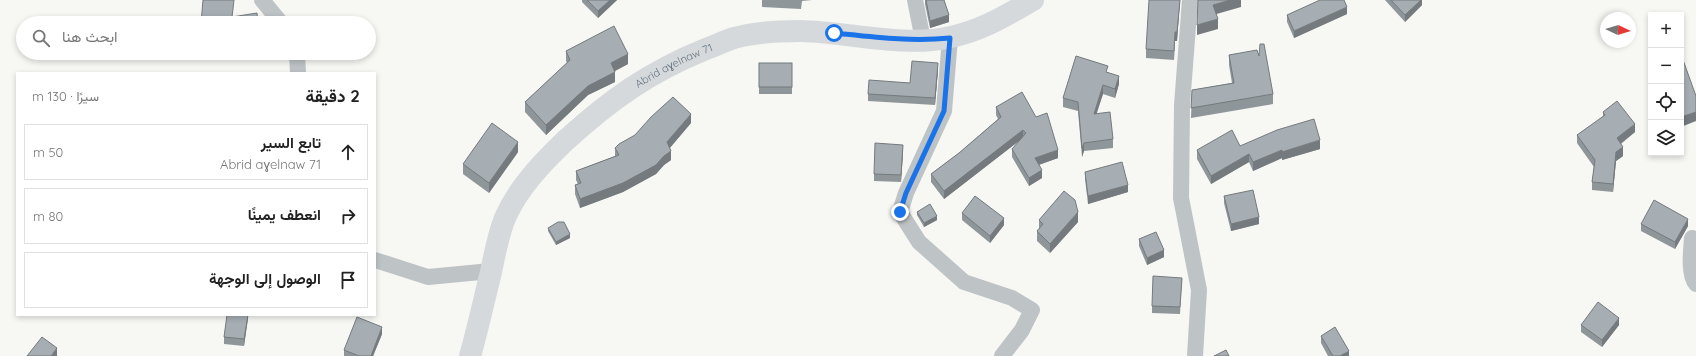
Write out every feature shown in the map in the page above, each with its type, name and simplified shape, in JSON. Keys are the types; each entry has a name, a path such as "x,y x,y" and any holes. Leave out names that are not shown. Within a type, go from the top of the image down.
{"main road":[{"name":"Abrid aɣelnaw 71","path":"471,353 498,239 506,217 517,196 542,163 591,118 628,89 676,61 733,38 762,32 806,31 923,40 950,38 974,31 995,22 1033,0"}],"street":[{"path":"262,0 276,16"},
{"path":"915,0 923,40"},
{"path":"1190,0 1182,105 1180,198 1199,290 1195,356"},
{"path":"950,38 944,111 906,193 900,212 919,242 964,282 1012,298 1032,310 1022,330 1002,356"},
{"path":"297,60 298,72"},
{"path":"1692,238 1691,255 1693,280 1696,284"},
{"path":"376,260 428,278 491,271"}],"building":[{"path":"203,0 234,0 232,16 202,16"},
{"path":"587,0 610,0 598,11"},
{"path":"926,0 944,0 949,15 930,21"},
{"path":"1149,0 1180,0 1177,32 1175,32 1174,51 1146,49"},
{"path":"1198,0 1230,0 1213,5 1218,19 1197,25"},
{"path":"1320,0 1344,0 1347,7 1294,31 1287,15"},
{"path":"1391,0 1421,0 1405,15"},
{"path":"257,13 257,16 238,16"},
{"path":"614,26 628,54 611,63 615,72 588,86 546,125 525,102 570,60 566,51"},
{"path":"1260,44 1264,44 1273,94 1191,108 1192,90 1234,83 1229,55 1257,50 1259,56"},
{"path":"1076,56 1108,66 1106,72 1119,76 1115,89 1103,85 1094,114 1110,112 1113,139 1084,143 1082,148 1078,102 1063,98"},
{"path":"912,61 938,63 935,98 868,94 869,80 910,83"},
{"path":"759,63 792,63 792,87 759,87"},
{"path":"1684,63 1696,96 1696,112 1684,116"},
{"path":"1022,92 1036,117 1047,113 1058,150 1035,158 1042,170 1029,178 1012,149 1026,133 1023,130 944,191 931,174 959,153 1001,117 996,107"},
{"path":"673,97 691,114 667,142 671,151 656,165 623,183 580,199 575,185 581,183 576,171 619,155 615,148 635,135 651,117"},
{"path":"1617,101 1635,124 1617,138 1623,147 1616,152 1613,184 1592,182 1595,160 1577,135 1605,115 1603,112"},
{"path":"1314,119 1320,140 1282,152 1282,150 1253,162 1249,154 1211,176 1197,150 1232,130 1240,146 1277,130"},
{"path":"492,123 518,142 489,183 463,164"},
{"path":"875,143 903,145 901,175 874,174"},
{"path":"1122,162 1128,185 1088,196 1085,172"},
{"path":"1253,190 1259,217 1231,224 1224,196"},
{"path":"1064,191 1075,200 1078,212 1050,244 1037,231 1043,224 1039,220"},
{"path":"975,196 1004,218 990,236 962,213"},
{"path":"1654,200 1688,219 1675,242 1641,224"},
{"path":"930,204 937,216 924,223 917,212"},
{"path":"558,222 564,222 570,234 556,242 548,228"},
{"path":"1156,232 1164,250 1147,258 1139,239"},
{"path":"1153,276 1182,278 1180,307 1152,306"},
{"path":"1598,302 1619,318 1602,340 1581,325"},
{"path":"227,316 248,316 244,339 224,337"},
{"path":"357,317 382,327 371,356 359,356 344,350"},
{"path":"1335,327 1349,351 1340,356 1333,356 1321,336"},
{"path":"42,337 57,348 51,356 27,356"},
{"path":"1226,350 1229,356 1214,356"}],"route":[{"path":"834,33 903,40 950,38 944,111 906,193 900,212"}]}
